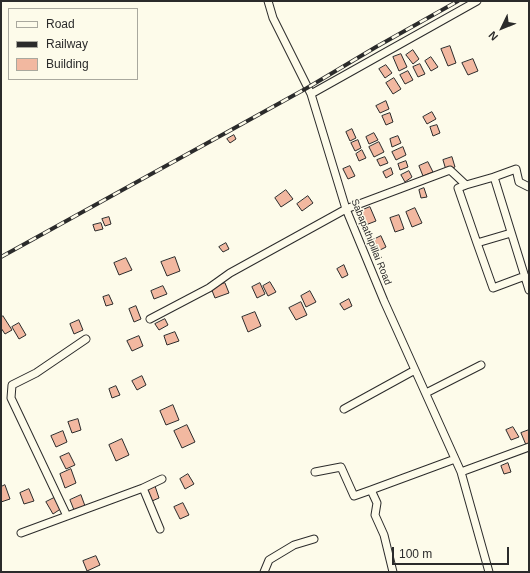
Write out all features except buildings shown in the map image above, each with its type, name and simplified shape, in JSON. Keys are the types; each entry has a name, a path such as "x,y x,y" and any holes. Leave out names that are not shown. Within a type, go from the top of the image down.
{"street":[{"name":"Sabapathipillai Road","path":"268,1 273,18 311,94 346,209 461,472 489,572"},
{"path":"311,94 477,1"},
{"path":"524,276 493,288 458,188 516,169 519,182 529,187"},
{"path":"150,319 210,288 230,273 346,209 450,170 466,185"},
{"path":"494,177 529,290"},
{"path":"477,243 511,232"},
{"path":"67,516 11,398 12,385 36,373 86,339"},
{"path":"426,393 480,365"},
{"path":"344,409 416,370"},
{"path":"461,472 529,447"},
{"path":"315,472 341,467 354,496 455,459"},
{"path":"21,533 143,488 162,479"},
{"path":"143,488 160,529"},
{"path":"371,490 376,502 375,515 384,534 393,572"},
{"path":"264,572 269,560 294,545 314,538"}],"railway":[{"path":"1,257 307,88 458,1"}]}
